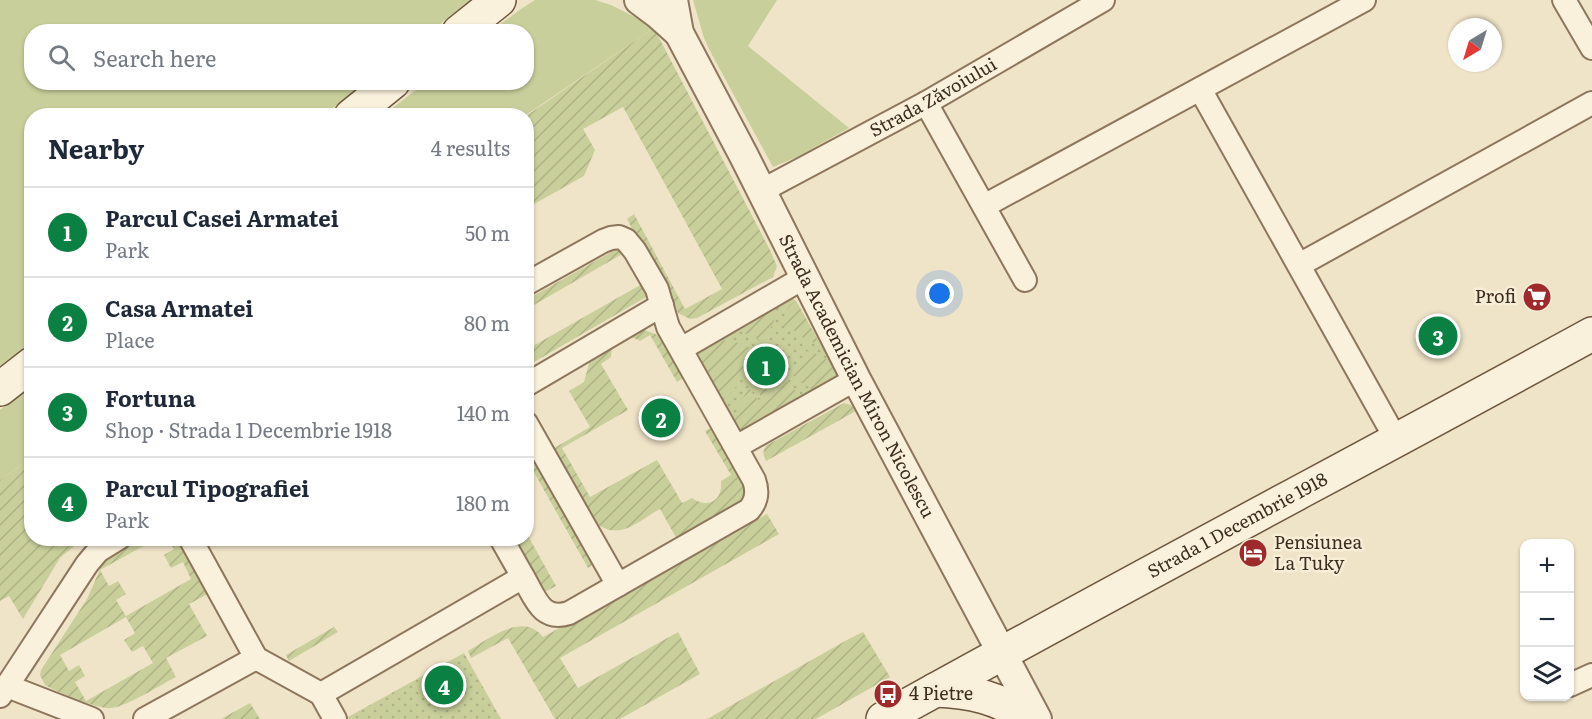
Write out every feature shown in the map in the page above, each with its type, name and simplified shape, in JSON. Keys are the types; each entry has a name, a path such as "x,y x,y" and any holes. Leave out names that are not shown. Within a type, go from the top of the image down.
{"main road":[{"path":"469,24 499,0"},
{"path":"361,108 383,90"},
{"name":"Strada 1 Decembrie 1918","path":"883,719 1592,334"},
{"path":"0,389 24,370"},
{"path":"935,690 958,690 986,697 1011,707 1029,719"}],"street":[{"name":"Strada Academician Miron Nicolescu","path":"639,0 679,33"},
{"name":"Strada Academician Miron Nicolescu","path":"673,0 679,33 856,379 1037,719"},
{"name":"Strada Zăvoiului","path":"761,191 926,103 1103,0"},
{"path":"984,206 1364,0"},
{"path":"1564,0 1592,48"},
{"path":"1200,89 1397,441"},
{"path":"926,103 1025,280"},
{"path":"1299,265 1592,103"},
{"path":"506,546 540,607 552,615 561,615 569,613 749,510 757,496 756,486 736,447 666,322 657,289 626,240 620,237 603,241 534,280"},
{"path":"681,349 805,277"},
{"path":"534,380 662,305"},
{"path":"736,447 856,379"},
{"path":"534,437 618,585"},
{"path":"92,719 4,691 89,561 105,546"},
{"path":"194,546 256,658 321,694 335,719"},
{"path":"321,694 523,577"},
{"path":"145,719 256,658"},
{"path":"1574,683 1592,675"}],"green space":[{"path":"0,0 471,0 440,24 24,24 24,90 357,90 333,108 24,108 24,347 0,366"},
{"path":"535,0 595,0 637,18 652,29 534,110 392,108 416,90 534,90 534,24 501,24"},
{"path":"693,0 777,0 748,46 849,128 799,156 773,167 711,53 704,38"},
{"path":"652,29 656,32 770,250 777,266 773,277 697,318 690,319 678,313 627,219 634,214 685,309 722,289 623,107 583,129 595,150 584,176 534,204 534,110"},
{"path":"620,247 624,253 534,305 534,295"},
{"path":"642,284 648,296 534,362 534,345"},
{"path":"790,296 796,301 836,371 836,378 741,433 695,360 698,347"},
{"path":"796,301 818,343 808,340 783,325 789,306"},
{"path":"775,305 772,325 760,340 737,328"},
{"path":"636,327 666,338 688,375 677,382 650,335 640,341 630,337 620,340 614,346 611,357 601,364 628,410 562,448 590,497 657,460 682,503 692,498 709,503 720,494 721,481 731,475 705,431 716,425 742,469 748,499 678,541 660,509 626,528 610,530 601,527 592,520 551,450 590,427 569,391 584,382 592,353"},
{"path":"728,340 751,348 758,353 758,358 728,396 719,397 694,353 715,343"},
{"path":"807,351 827,360 834,367 836,378 816,392 798,380 793,372 800,366"},
{"path":"767,368 782,374 791,387 806,398 741,433 733,426 738,406 749,388 758,400 762,398 753,383"},
{"path":"24,391 24,463 0,480 0,410"},
{"path":"844,403 851,405 856,411 766,461 764,449 767,445"},
{"path":"534,459 594,564 588,568 534,472"},
{"path":"24,463 24,546 75,546 60,558 23,619 9,596 0,601 0,480"},
{"path":"767,514 779,534 560,658 578,688 678,632 700,674 620,719 555,719 508,638 471,658 468,651 496,634 516,627 535,630 543,637"},
{"path":"126,546 143,546 100,570 109,586 118,581 126,594 116,600 126,616 191,579 183,562 171,568 164,555 174,549 172,546 180,546 208,594 189,604 207,636 166,658 176,677 118,707 106,708 88,703 45,685 40,675 87,599 105,558","holes":["126,617 135,633 124,640 132,652 143,646 153,663 86,701 75,682 85,676 79,665 69,671 60,655"]},
{"path":"513,546 534,546 556,586 541,594"},
{"path":"334,627 338,632 289,661 286,655"},
{"path":"863,632 890,677 816,719 707,719 847,640"},
{"path":"464,653 501,719 349,719 348,717"},
{"path":"250,703 260,719 221,719"}],"place":[{"name":"Profi","path":"1537,297"},
{"name":"Fortuna","path":"1438,336"},
{"name":"Parcul Casei Armatei","path":"766,366"},
{"name":"Casa Armatei","path":"661,418"},
{"name":"Pensiunea La Tuky","path":"1253,553"},
{"name":"Parcul Tipografiei","path":"444,685"},
{"name":"4 Pietre","path":"888,694"}]}
